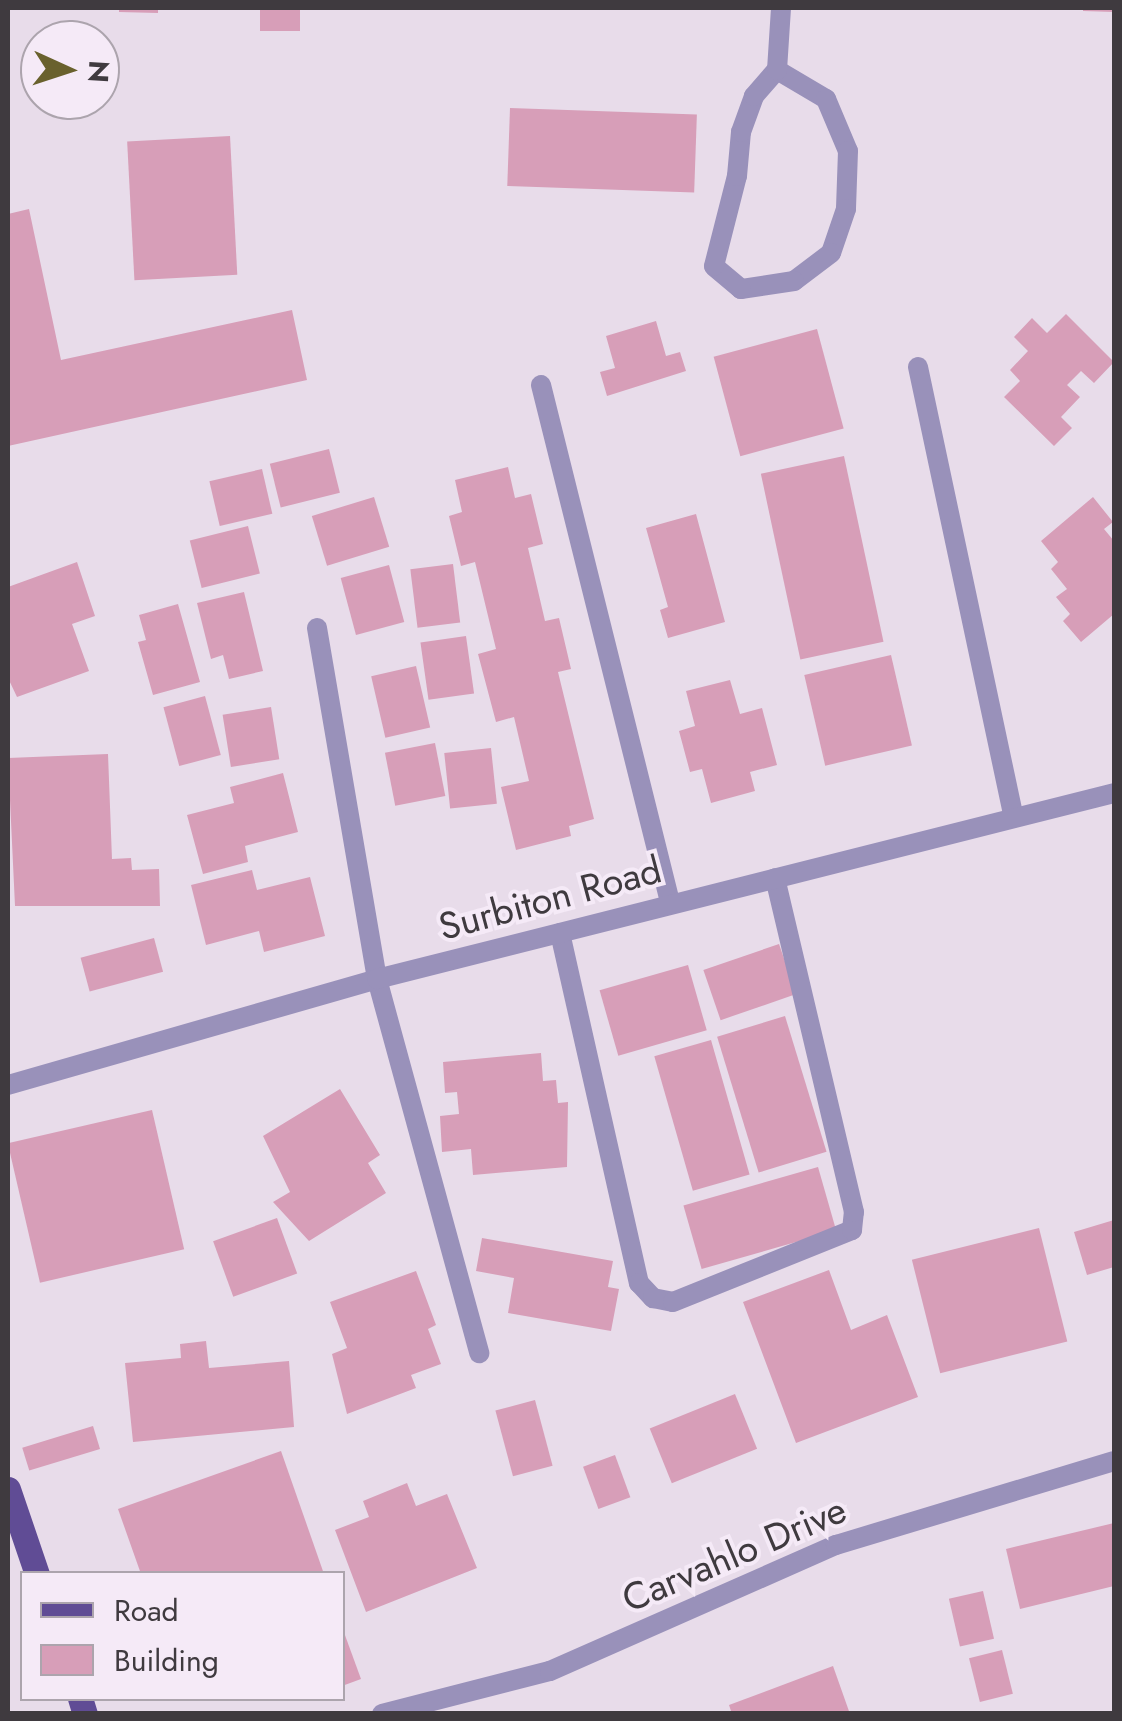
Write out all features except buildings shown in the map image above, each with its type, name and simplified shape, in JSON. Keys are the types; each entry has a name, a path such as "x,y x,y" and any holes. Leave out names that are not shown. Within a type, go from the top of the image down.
{"main road":[{"path":"8,1489 35,1571"}],"street":[{"path":"777,70 826,99 848,150 846,209 831,253 818,263 794,281 741,288 714,266 741,132 754,96 777,70 781,8"},
{"path":"918,367 1014,818"},
{"path":"541,386 670,902"},
{"path":"317,628 377,980 479,1353"},
{"name":"Surbiton Road","path":"8,1085 670,902 1114,793"},
{"path":"560,933 638,1283 653,1298 673,1302 852,1230 854,1212 775,878"},
{"name":"Carvahlo Drive","path":"382,1714 550,1671 836,1545 1114,1461"}]}
